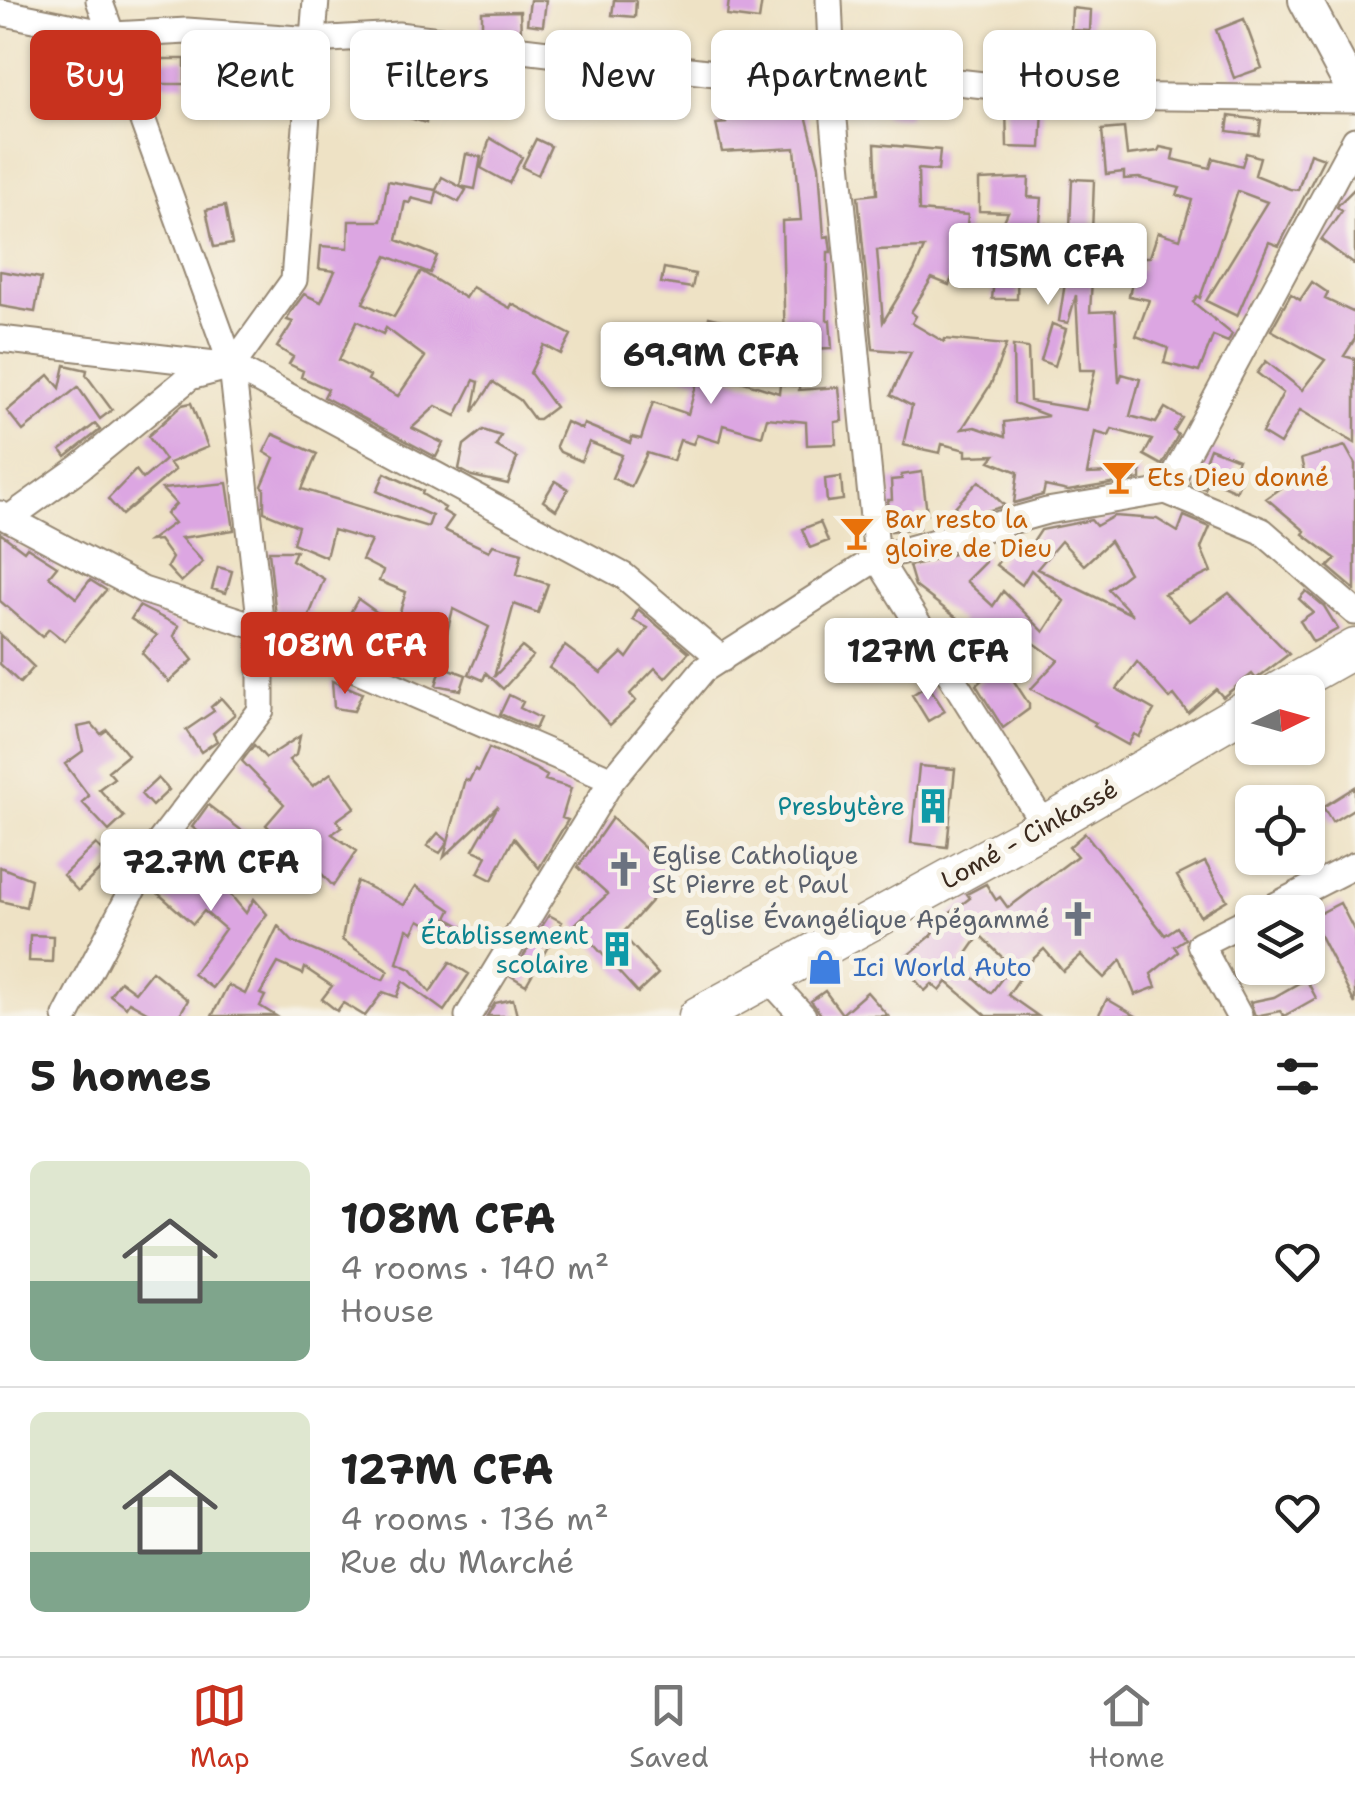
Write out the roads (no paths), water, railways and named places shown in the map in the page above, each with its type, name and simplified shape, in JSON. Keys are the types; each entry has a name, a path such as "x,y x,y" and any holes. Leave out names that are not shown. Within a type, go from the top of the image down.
{"highway":[{"path":"1307,675 1355,648"},
{"name":"Lomé - Cinkassé","path":"698,1016 1235,716"}],"main road":[{"path":"1305,0 1355,96"}],"street":[{"path":"99,0 110,30"},
{"path":"314,30 316,0"},
{"path":"829,0 831,30"},
{"path":"0,12 88,30"},
{"path":"330,39 398,34 711,72"},
{"path":"963,83 1080,96 1355,96"},
{"path":"66,1016 154,849 261,710 261,628 232,366 143,120"},
{"path":"307,120 294,280 232,366 190,377 79,468 4,516 143,590 261,628 612,780"},
{"path":"834,120 877,558 1044,826"},
{"path":"1166,492 1355,140"},
{"path":"0,339 232,366 624,576 722,660"},
{"path":"468,1016 612,780 703,670 877,558 1047,511 1166,492 1262,531 1355,612"},
{"path":"1296,895 1355,865"},
{"path":"1235,926 1200,944 1239,1016"},
{"path":"768,978 803,1016"}],"place":[{"name":"Ets Dieu donné","path":"1119,477"},
{"name":"Bar resto la gloire de Dieu","path":"857,533"},
{"name":"Presbytère","path":"933,806"},
{"name":"Eglise Catholique St Pierre et Paul","path":"624,869"},
{"name":"Eglise Évangélique Apégammé","path":"1078,919"},
{"name":"Établissement scolaire","path":"617,949"},
{"name":"Ici World Auto","path":"825,967"}]}
